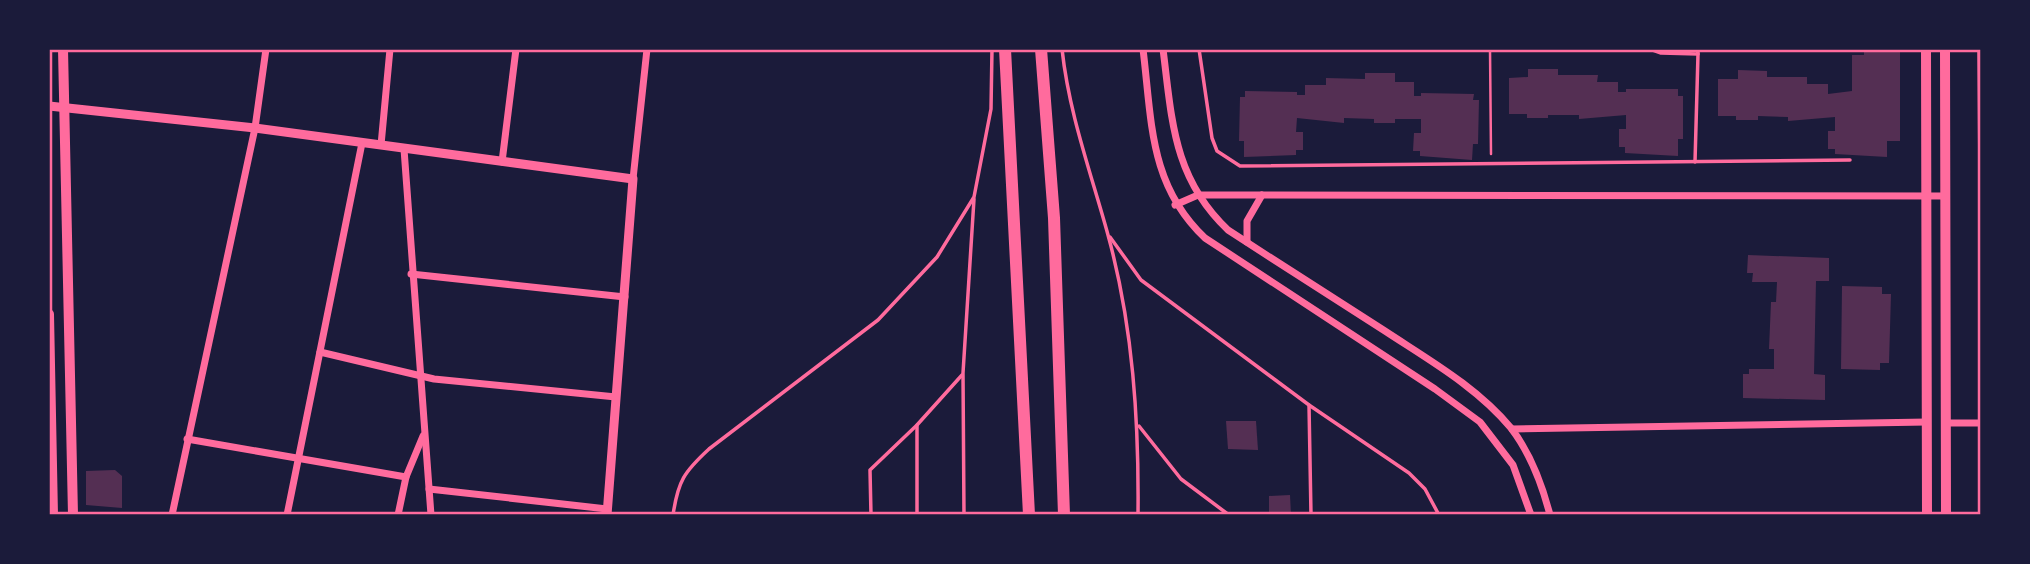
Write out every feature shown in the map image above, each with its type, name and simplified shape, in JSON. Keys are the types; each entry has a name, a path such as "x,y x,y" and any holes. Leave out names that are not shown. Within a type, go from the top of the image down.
{"highway":[{"path":"1005,49 1029,515"},
{"path":"1041,49 1054,218 1064,515"}],"main road":[{"path":"63,49 73,515"},
{"path":"1926,49 1927,515"},
{"path":"1945,49 1946,515"},
{"path":"49,314 53,515"}],"street":[{"path":"172,515 255,128 266,49"},
{"path":"381,145 390,49"},
{"path":"502,162 516,49"},
{"path":"429,489 607,512 647,49"},
{"path":"1143,49 1160,170 1175,205 1206,238 1435,389 1480,422 1513,465 1531,515"},
{"path":"1163,49 1183,170 1213,215 1247,242 1451,374 1487,403 1512,429 1534,466 1550,515"},
{"path":"49,106 255,128 634,179"},
{"path":"287,515 362,143"},
{"path":"404,149 411,274 431,515"},
{"path":"1175,205 1198,195 1945,196"},
{"path":"1247,242 1247,221 1262,195"},
{"path":"411,274 625,297"},
{"path":"320,352 419,376 616,397"},
{"path":"1512,429 1927,422"},
{"path":"1946,423 1981,423"},
{"path":"398,515 406,477 424,435"},
{"path":"187,439 406,477"}],"lane":[{"path":"964,515 963,373 974,197 991,109 992,49"},
{"path":"1062,49 1066,87 1122,293 1139,426 1138,515"},
{"path":"1199,49 1212,138 1217,151 1240,166 1850,160"},
{"path":"1650,49 1661,53 1698,51 1695,162"},
{"path":"1979,49 1981,307"},
{"path":"673,515 679,481 688,468 878,320 937,257 974,197"},
{"path":"1108,235 1141,279 1309,405 1409,473 1425,489 1439,515"},
{"path":"871,515 870,470 917,425 963,373"},
{"path":"1309,405 1311,515"},
{"path":"917,425 918,515"},
{"path":"1139,426 1181,479 1229,515"}],"path":[{"path":"1490,49 1491,164"}],"building":[{"path":"1864,49 1900,49 1900,141 1887,141 1887,157 1835,154 1835,149 1828,149 1828,131 1835,131 1835,117 1788,121 1788,117 1758,116 1758,120 1736,120 1736,116 1718,116 1718,79 1738,79 1738,70 1767,71 1767,77 1807,77 1807,84 1828,84 1828,94 1852,91 1852,55 1864,55"},
{"path":"1528,69 1558,69 1558,75 1598,75 1597,82 1618,82 1618,92 1626,92 1626,89 1678,89 1678,96 1683,96 1683,139 1678,139 1678,156 1625,153 1625,147 1619,147 1619,129 1626,129 1626,115 1579,119 1579,115 1527,118 1527,114 1509,114 1509,78 1528,77"},
{"path":"1365,73 1395,73 1395,82 1414,82 1414,96 1421,96 1421,93 1474,94 1473,100 1479,100 1478,144 1473,144 1472,160 1420,156 1420,151 1413,151 1414,133 1421,133 1421,119 1395,119 1395,123 1374,123 1374,119 1344,118 1344,123 1297,118 1296,132 1303,132 1303,150 1296,150 1296,155 1244,157 1244,141 1239,141 1240,97 1245,97 1245,91 1297,92 1297,95 1305,95 1305,85 1326,85 1326,78 1365,79"},
{"path":"1748,255 1829,258 1829,281 1816,281 1814,374 1825,375 1825,400 1743,398 1743,374 1749,374 1749,369 1774,369 1774,349 1769,349 1771,302 1776,302 1777,282 1752,282 1753,273 1747,273"},
{"path":"1842,286 1882,287 1882,294 1891,294 1889,363 1880,363 1880,370 1841,369"},
{"path":"1226,421 1256,421 1258,450 1228,449"},
{"path":"115,470 122,476 122,508 86,505 86,471"},
{"path":"1290,495 1291,515 1269,515 1269,496"}]}
